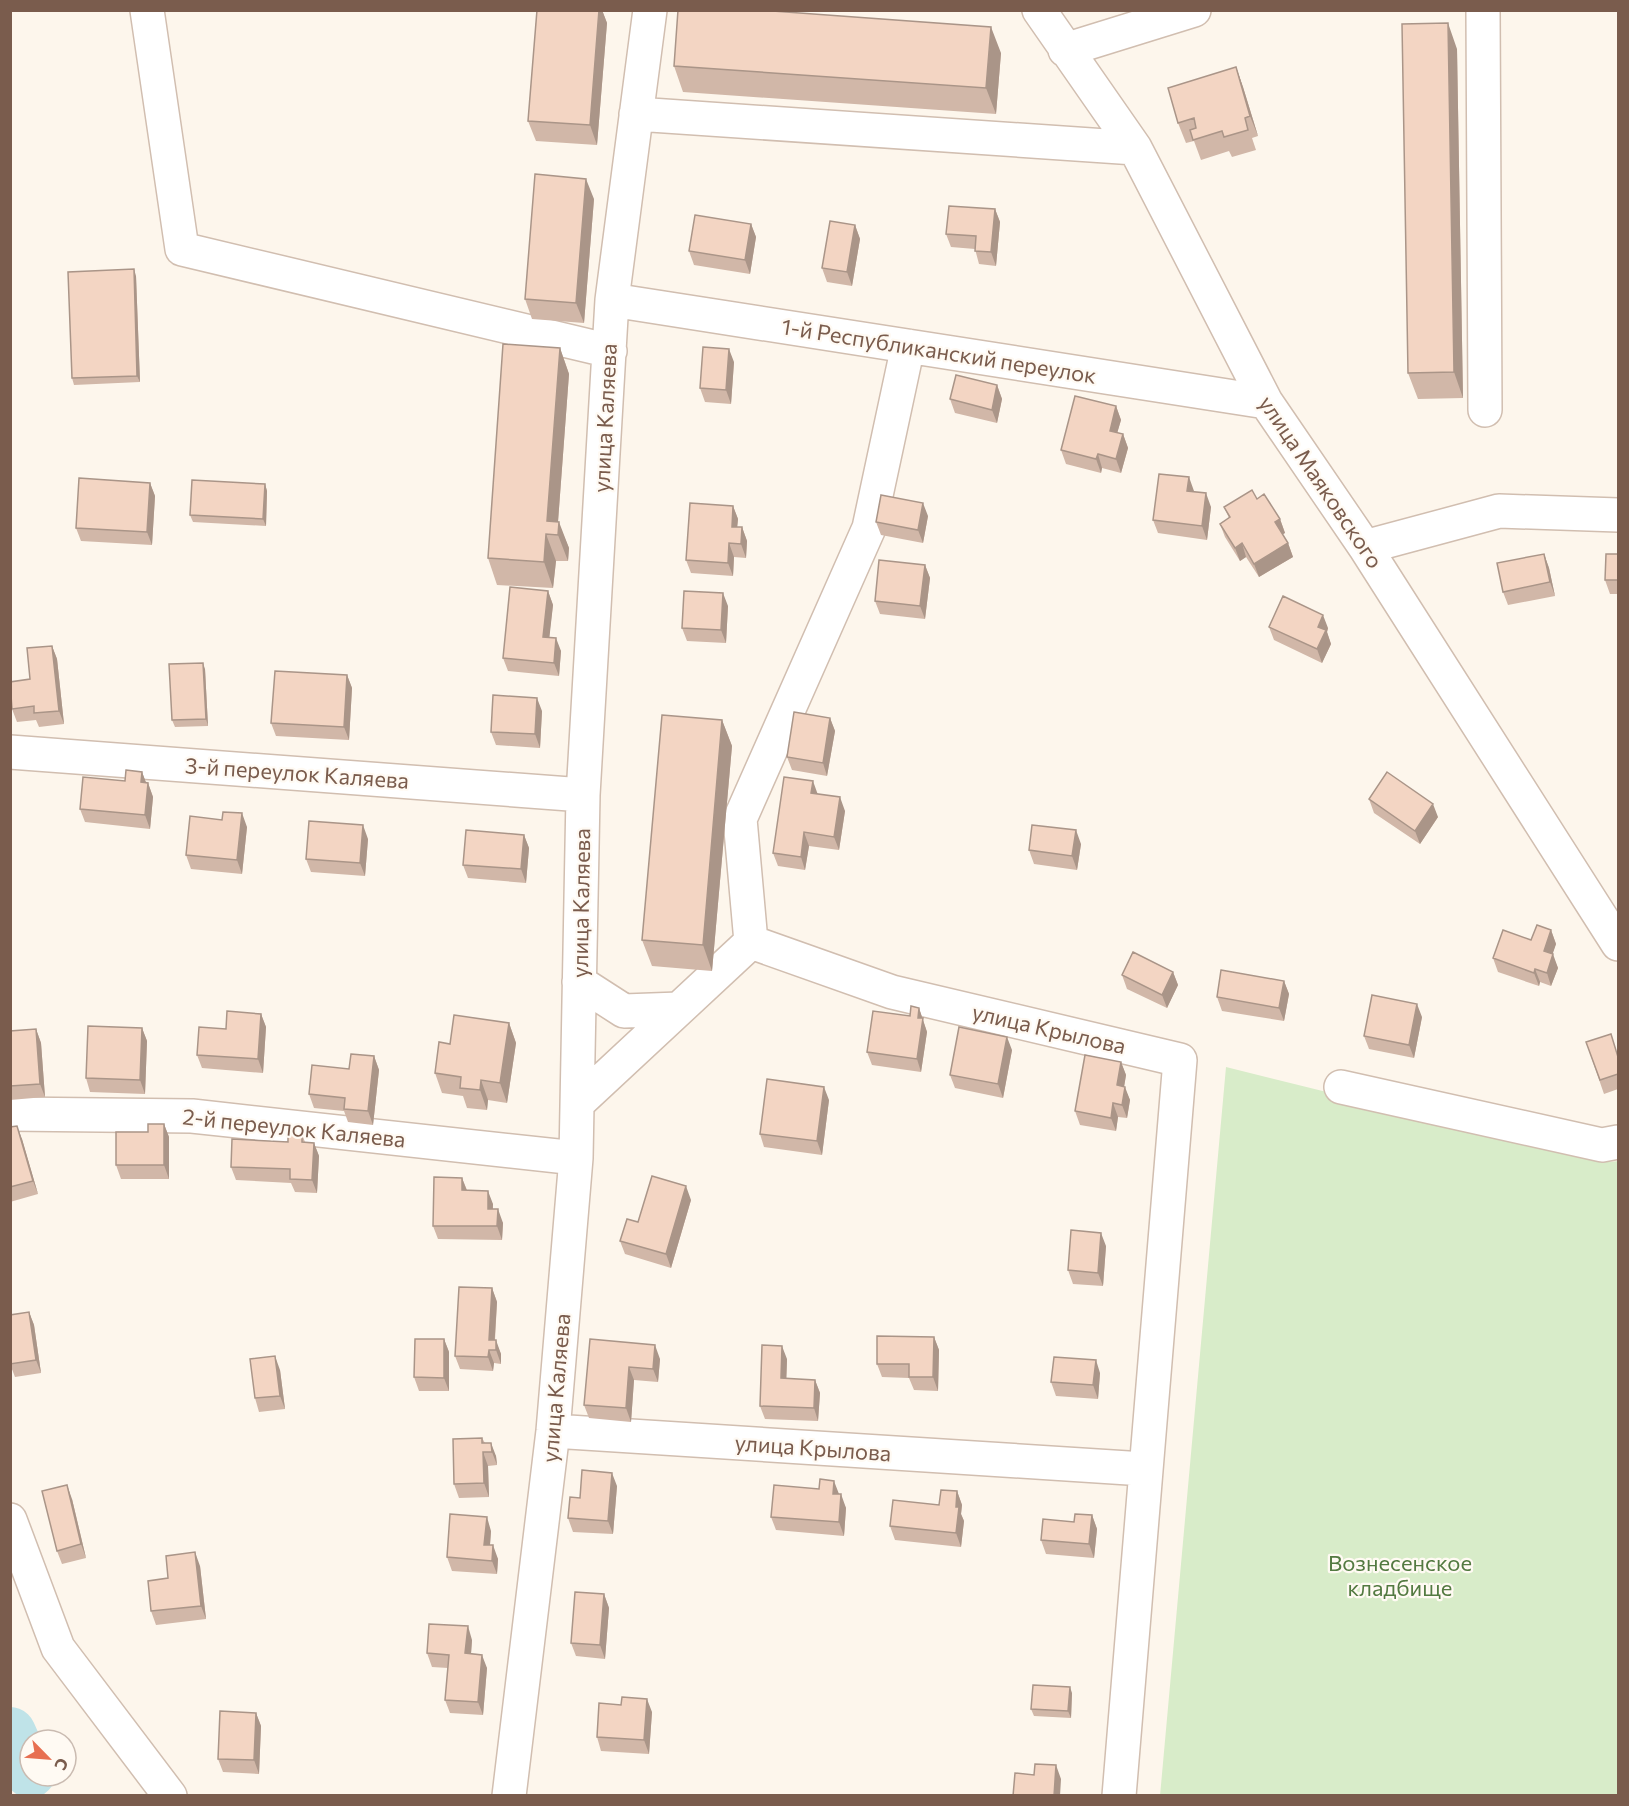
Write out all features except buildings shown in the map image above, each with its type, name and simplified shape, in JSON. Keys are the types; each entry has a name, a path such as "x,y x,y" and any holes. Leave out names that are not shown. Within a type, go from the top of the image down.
{"street":[{"path":"147,10 182,249 610,351"},
{"name":"улица Каляева","path":"509,1796 553,1431 576,1158 579,1102 583,795 612,300 650,10"},
{"name":"улица Маяковского","path":"1039,10 1135,148 1266,402 1365,547 1618,944"},
{"path":"1065,50 1194,10"},
{"path":"1483,10 1485,410"},
{"path":"636,114 1135,148"},
{"name":"1-й Республиканский переулок","path":"612,300 1266,402"},
{"path":"579,1102 751,942 740,819 868,528 908,346"},
{"path":"1365,547 1499,511 1618,515"},
{"name":"3-й переулок Каляева","path":"10,752 583,795"},
{"name":"улица Крылова","path":"751,942 892,992 1180,1060 1144,1468 1119,1796"},
{"path":"579,982 624,1011 679,1009"},
{"path":"1341,1088 1602,1145 1618,1142"},
{"name":"2-й переулок Каляева","path":"10,1114 192,1116 576,1158"},
{"name":"улица Крылова","path":"553,1431 1144,1468"},
{"path":"10,1520 58,1648 170,1796"}],"green space":[{"name":"Вознесенское кладбище","path":"1226,1067 1610,1162 1618,1161 1618,1795 1160,1796"}],"waterway":[{"path":"10,1733 18,1751"}]}
